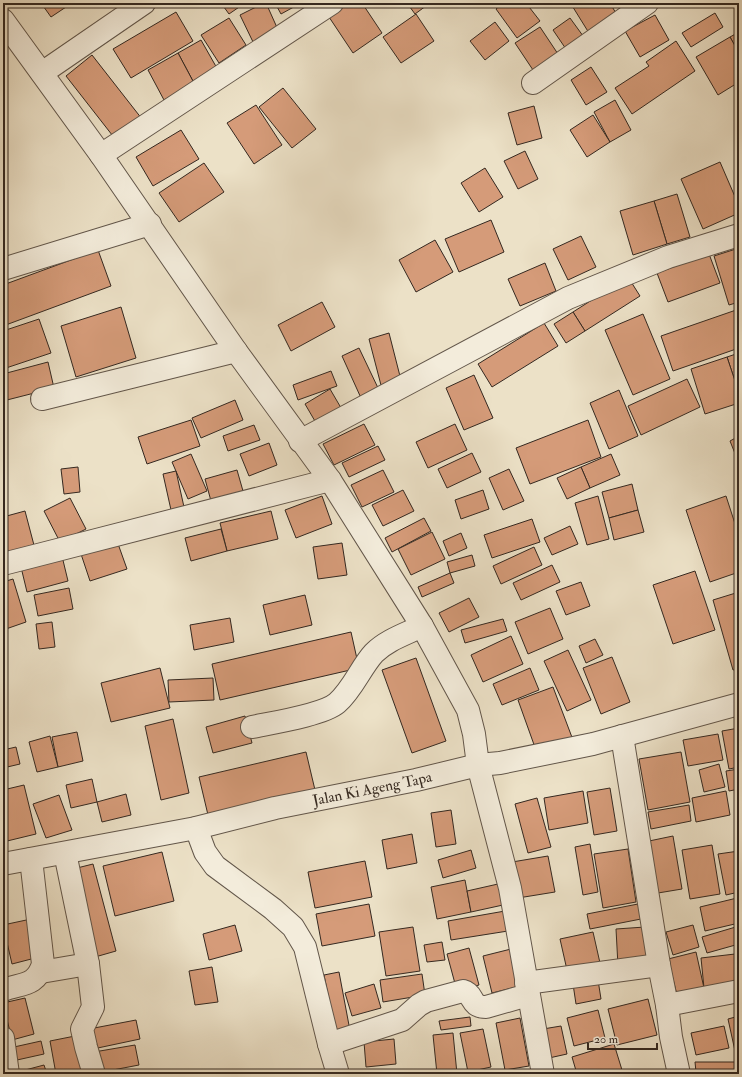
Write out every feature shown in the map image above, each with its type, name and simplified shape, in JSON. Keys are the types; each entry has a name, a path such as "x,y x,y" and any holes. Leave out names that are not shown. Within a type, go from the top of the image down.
{"street":[{"path":"42,73 144,3"},
{"path":"101,155 332,3"},
{"path":"533,83 635,6"},
{"path":"3,20 150,224 236,351 330,480 422,626 468,710 474,734 478,765 510,888 542,1074"},
{"path":"3,269 150,224"},
{"path":"300,440 568,298 668,256 739,235"},
{"path":"42,399 236,351"},
{"path":"3,564 330,480"},
{"path":"252,727 315,713 336,704 352,686 374,654 387,644 422,626"},
{"name":"Jalan Ki Ageng Tapa","path":"3,864 196,828 275,808 416,780 478,765 500,763 593,744 739,704"},
{"path":"622,736 671,1037 679,1074"},
{"path":"196,828 204,852 215,866 273,909 293,927 305,947 338,1074"},
{"path":"65,853 88,964 92,1007 82,1029 94,1074"},
{"path":"3,990 25,984 36,978 41,972 43,964 31,859"},
{"path":"41,972 88,964"},
{"path":"329,1044 402,1020 419,1005 426,1001 463,991 468,994 476,1005 486,1007 527,989 659,965"},
{"path":"667,1005 739,991"},
{"path":"3,1038 8,1074"}],"building":[{"path":"41,3 72,3 51,17"},
{"path":"221,3 245,3 229,14"},
{"path":"266,3 279,32 254,44 240,15"},
{"path":"275,3 301,3 281,14"},
{"path":"344,3 362,3 382,33 353,53 327,14"},
{"path":"407,3 430,3 415,14"},
{"path":"503,3 526,3 540,21 517,38 496,9"},
{"path":"610,3 617,15 589,33 571,4"},
{"path":"176,12 193,41 131,78 113,49"},
{"path":"715,13 723,27 691,47 682,33"},
{"path":"416,14 434,41 401,63 383,37"},
{"path":"655,15 669,40 640,57 625,31"},
{"path":"229,18 246,45 219,63 201,35"},
{"path":"570,18 586,40 568,52 553,30"},
{"path":"495,22 509,41 485,60 470,41"},
{"path":"540,27 562,60 537,76 515,43"},
{"path":"739,32 739,53 730,37"},
{"path":"730,37 739,53 739,82 718,95 696,57"},
{"path":"201,40 218,70 194,83 178,53"},
{"path":"676,41 695,71 632,114 615,88 649,66 646,62"},
{"path":"178,53 194,83 164,100 148,70"},
{"path":"92,55 142,119 116,140 66,76"},
{"path":"591,67 607,92 586,105 571,80"},
{"path":"283,88 316,129 292,148 259,107"},
{"path":"615,100 631,130 610,142 594,112"},
{"path":"256,105 282,145 254,164 227,123"},
{"path":"534,106 542,138 517,145 508,113"},
{"path":"593,115 610,142 587,157 570,130"},
{"path":"181,130 199,159 153,186 136,157"},
{"path":"525,151 538,179 518,189 504,161"},
{"path":"720,162 739,206 739,213 703,229 681,179"},
{"path":"204,163 224,192 179,222 159,193"},
{"path":"485,168 503,197 479,212 461,183"},
{"path":"677,194 690,237 667,244 654,201"},
{"path":"654,201 667,244 633,255 620,211"},
{"path":"491,220 504,252 459,272 445,239"},
{"path":"581,236 596,267 568,280 553,249"},
{"path":"435,240 453,272 416,292 399,260"},
{"path":"739,248 739,302 729,305 714,256"},
{"path":"98,250 111,286 3,326 3,285"},
{"path":"709,254 720,283 668,302 657,273"},
{"path":"545,263 556,291 520,306 508,279"},
{"path":"628,277 640,296 585,331 573,312"},
{"path":"322,302 335,327 291,351 278,325"},
{"path":"121,307 136,358 76,377 61,326"},
{"path":"739,309 739,348 673,371 661,336"},
{"path":"573,312 585,331 566,343 554,324"},
{"path":"643,314 670,379 633,395 605,330"},
{"path":"39,319 51,353 3,369 3,331"},
{"path":"544,323 558,346 492,387 478,364"},
{"path":"389,333 402,384 382,389 369,339"},
{"path":"359,348 379,390 361,398 342,356"},
{"path":"739,353 739,393 727,357"},
{"path":"727,357 739,393 739,403 705,414 691,369"},
{"path":"48,362 54,388 3,401 3,374"},
{"path":"331,371 337,386 298,400 293,385"},
{"path":"474,375 493,418 464,430 446,388"},
{"path":"687,379 700,407 641,435 628,406"},
{"path":"330,389 344,413 319,428 305,404"},
{"path":"619,390 638,436 609,449 590,403"},
{"path":"235,400 243,420 201,438 192,418"},
{"path":"191,420 200,446 147,464 138,437"},
{"path":"588,420 601,457 530,484 516,448"},
{"path":"364,424 375,445 334,465 323,444"},
{"path":"455,424 467,450 428,468 416,442"},
{"path":"254,425 260,440 228,451 223,436"},
{"path":"739,436 739,455 736,456 730,441"},
{"path":"269,443 277,465 249,476 240,454"},
{"path":"378,446 385,460 349,477 342,463"},
{"path":"472,453 481,472 447,488 438,469"},
{"path":"191,454 207,491 188,499 172,462"},
{"path":"611,454 620,475 590,488 581,467"},
{"path":"78,467 80,492 64,494 61,469"},
{"path":"581,467 590,488 567,499 557,478"},
{"path":"509,469 524,501 503,510 489,478"},
{"path":"237,470 243,491 211,501 205,479"},
{"path":"383,470 394,492 362,507 351,485"},
{"path":"176,471 184,507 171,510 163,474"},
{"path":"632,484 638,510 609,518 602,492"},
{"path":"403,490 414,511 383,526 372,505"},
{"path":"483,490 489,509 461,519 455,500"},
{"path":"322,496 332,524 296,538 285,510"},
{"path":"598,496 609,539 587,545 575,503"},
{"path":"726,496 739,536 739,572 710,582 686,510"},
{"path":"70,498 86,529 60,542 44,511"},
{"path":"638,510 644,532 614,540 609,518"},
{"path":"25,511 35,549 5,557 3,549 3,517"},
{"path":"271,511 278,539 227,551 220,523"},
{"path":"424,518 431,531 392,552 385,538"},
{"path":"532,519 540,542 492,558 484,535"},
{"path":"570,526 578,544 552,555 544,538"},
{"path":"221,529 227,551 191,561 185,538"},
{"path":"432,532 445,559 411,575 398,549"},
{"path":"461,533 467,548 449,556 443,541"},
{"path":"117,541 127,569 90,581 81,554"},
{"path":"342,543 347,575 318,579 313,547"},
{"path":"534,547 542,565 501,584 493,566"},
{"path":"61,552 68,581 27,592 20,563"},
{"path":"472,555 475,566 450,573 447,562"},
{"path":"552,565 560,582 521,600 513,583"},
{"path":"695,571 715,630 673,644 653,585"},
{"path":"450,573 454,583 422,597 418,587"},
{"path":"13,579 26,622 3,630 3,582"},
{"path":"581,582 590,606 566,615 556,591"},
{"path":"69,588 73,609 38,616 34,595"},
{"path":"739,592 739,669 733,670 713,600"},
{"path":"305,595 312,625 270,635 263,605"},
{"path":"469,598 479,617 449,632 439,613"},
{"path":"550,608 563,639 528,654 515,622"},
{"path":"230,618 234,642 194,650 190,625"},
{"path":"503,619 507,631 465,643 461,630"},
{"path":"52,622 55,647 39,649 36,624"},
{"path":"351,632 359,668 220,700 212,664"},
{"path":"511,636 523,664 483,682 471,655"},
{"path":"595,639 603,655 586,663 579,646"},
{"path":"568,650 591,700 567,711 544,661"},
{"path":"612,657 630,702 601,714 583,668"},
{"path":"416,658 446,741 412,753 382,670"},
{"path":"160,668 170,708 111,722 101,683"},
{"path":"530,668 539,690 502,705 493,684"},
{"path":"213,678 214,700 169,702 168,680"},
{"path":"553,687 573,740 537,753 518,700"},
{"path":"245,716 252,743 213,753 206,727"},
{"path":"173,719 189,793 161,800 145,726"},
{"path":"739,728 739,767 729,769 722,731"},
{"path":"77,732 83,761 58,767 52,737"},
{"path":"718,734 723,760 688,766 683,740"},
{"path":"50,736 58,767 37,772 29,742"},
{"path":"16,747 20,764 3,768 3,750"},
{"path":"306,752 315,790 208,815 199,777"},
{"path":"681,752 690,802 648,810 639,759"},
{"path":"719,764 725,787 704,792 699,770"},
{"path":"739,769 739,789 729,791 726,771"},
{"path":"92,779 97,802 71,808 66,785"},
{"path":"24,785 36,834 3,842 3,790"},
{"path":"610,788 617,831 594,835 587,792"},
{"path":"583,791 588,823 549,830 544,798"},
{"path":"726,791 730,815 696,822 692,798"},
{"path":"126,794 131,815 102,822 97,802"},
{"path":"59,795 72,830 46,838 33,804"},
{"path":"537,798 551,847 528,853 515,804"},
{"path":"689,805 691,821 651,829 648,812"},
{"path":"451,810 456,844 436,847 431,813"},
{"path":"412,834 417,863 387,869 382,840"},
{"path":"673,836 682,889 658,893 649,841"},
{"path":"590,844 598,892 583,895 575,847"},
{"path":"712,845 720,894 690,899 682,850"},
{"path":"628,849 636,902 603,908 594,854"},
{"path":"471,850 476,868 443,878 438,860"},
{"path":"739,851 739,892 726,895 718,854"},
{"path":"162,852 174,901 115,916 103,866"},
{"path":"548,856 555,892 518,898 512,862"},
{"path":"365,861 372,897 315,908 308,872"},
{"path":"93,864 116,951 95,957 73,869"},
{"path":"465,880 471,912 437,919 431,887"},
{"path":"498,884 503,905 471,912 467,891"},
{"path":"737,898 739,923 705,931 700,907"},
{"path":"369,904 375,936 322,946 316,914"},
{"path":"638,904 641,919 590,929 587,914"},
{"path":"505,911 508,931 451,940 448,921"},
{"path":"31,919 39,957 12,964 3,925"},
{"path":"235,925 242,951 209,960 203,934"},
{"path":"693,925 699,947 673,955 666,932"},
{"path":"739,926 739,944 707,953 702,937"},
{"path":"413,927 420,971 386,976 379,932"},
{"path":"645,927 647,964 618,966 616,929"},
{"path":"593,932 600,963 567,970 560,939"},
{"path":"442,942 445,960 427,962 424,945"},
{"path":"3,945 6,966 3,966"},
{"path":"469,948 479,985 457,991 447,954"},
{"path":"511,949 520,986 492,993 483,956"},
{"path":"696,952 704,988 677,995 668,959"},
{"path":"735,954 739,984 704,988 701,958"},
{"path":"212,967 218,1002 195,1005 189,971"},
{"path":"339,972 351,1036 337,1039 324,975"},
{"path":"422,974 425,995 383,1002 380,980"},
{"path":"598,980 601,999 576,1004 573,984"},
{"path":"374,984 381,1008 352,1016 345,993"},
{"path":"25,998 34,1034 12,1040 3,1003"},
{"path":"648,999 657,1035 617,1045 608,1009"},
{"path":"598,1010 605,1038 574,1046 567,1018"},
{"path":"739,1016 739,1050 735,1051 728,1019"},
{"path":"470,1017 471,1026 441,1030 439,1021"},
{"path":"520,1018 529,1066 505,1070 496,1023"},
{"path":"136,1020 140,1039 93,1049 89,1029"},
{"path":"561,1026 567,1054 549,1058 543,1029"},
{"path":"724,1026 729,1048 696,1055 691,1033"},
{"path":"483,1029 491,1067 468,1072 460,1033"},
{"path":"453,1033 457,1074 437,1074 433,1035"},
{"path":"80,1035 87,1074 56,1074 50,1041"},
{"path":"394,1039 396,1064 366,1067 364,1042"},
{"path":"41,1041 44,1054 8,1062 5,1049"},
{"path":"614,1044 622,1070 607,1074 577,1074 572,1057"},
{"path":"135,1045 139,1065 97,1073 94,1052"},
{"path":"695,1062 737,1062 737,1072 696,1072"},
{"path":"44,1065 47,1074 14,1073"},
{"path":"737,1072 738,1074 724,1074"}]}
